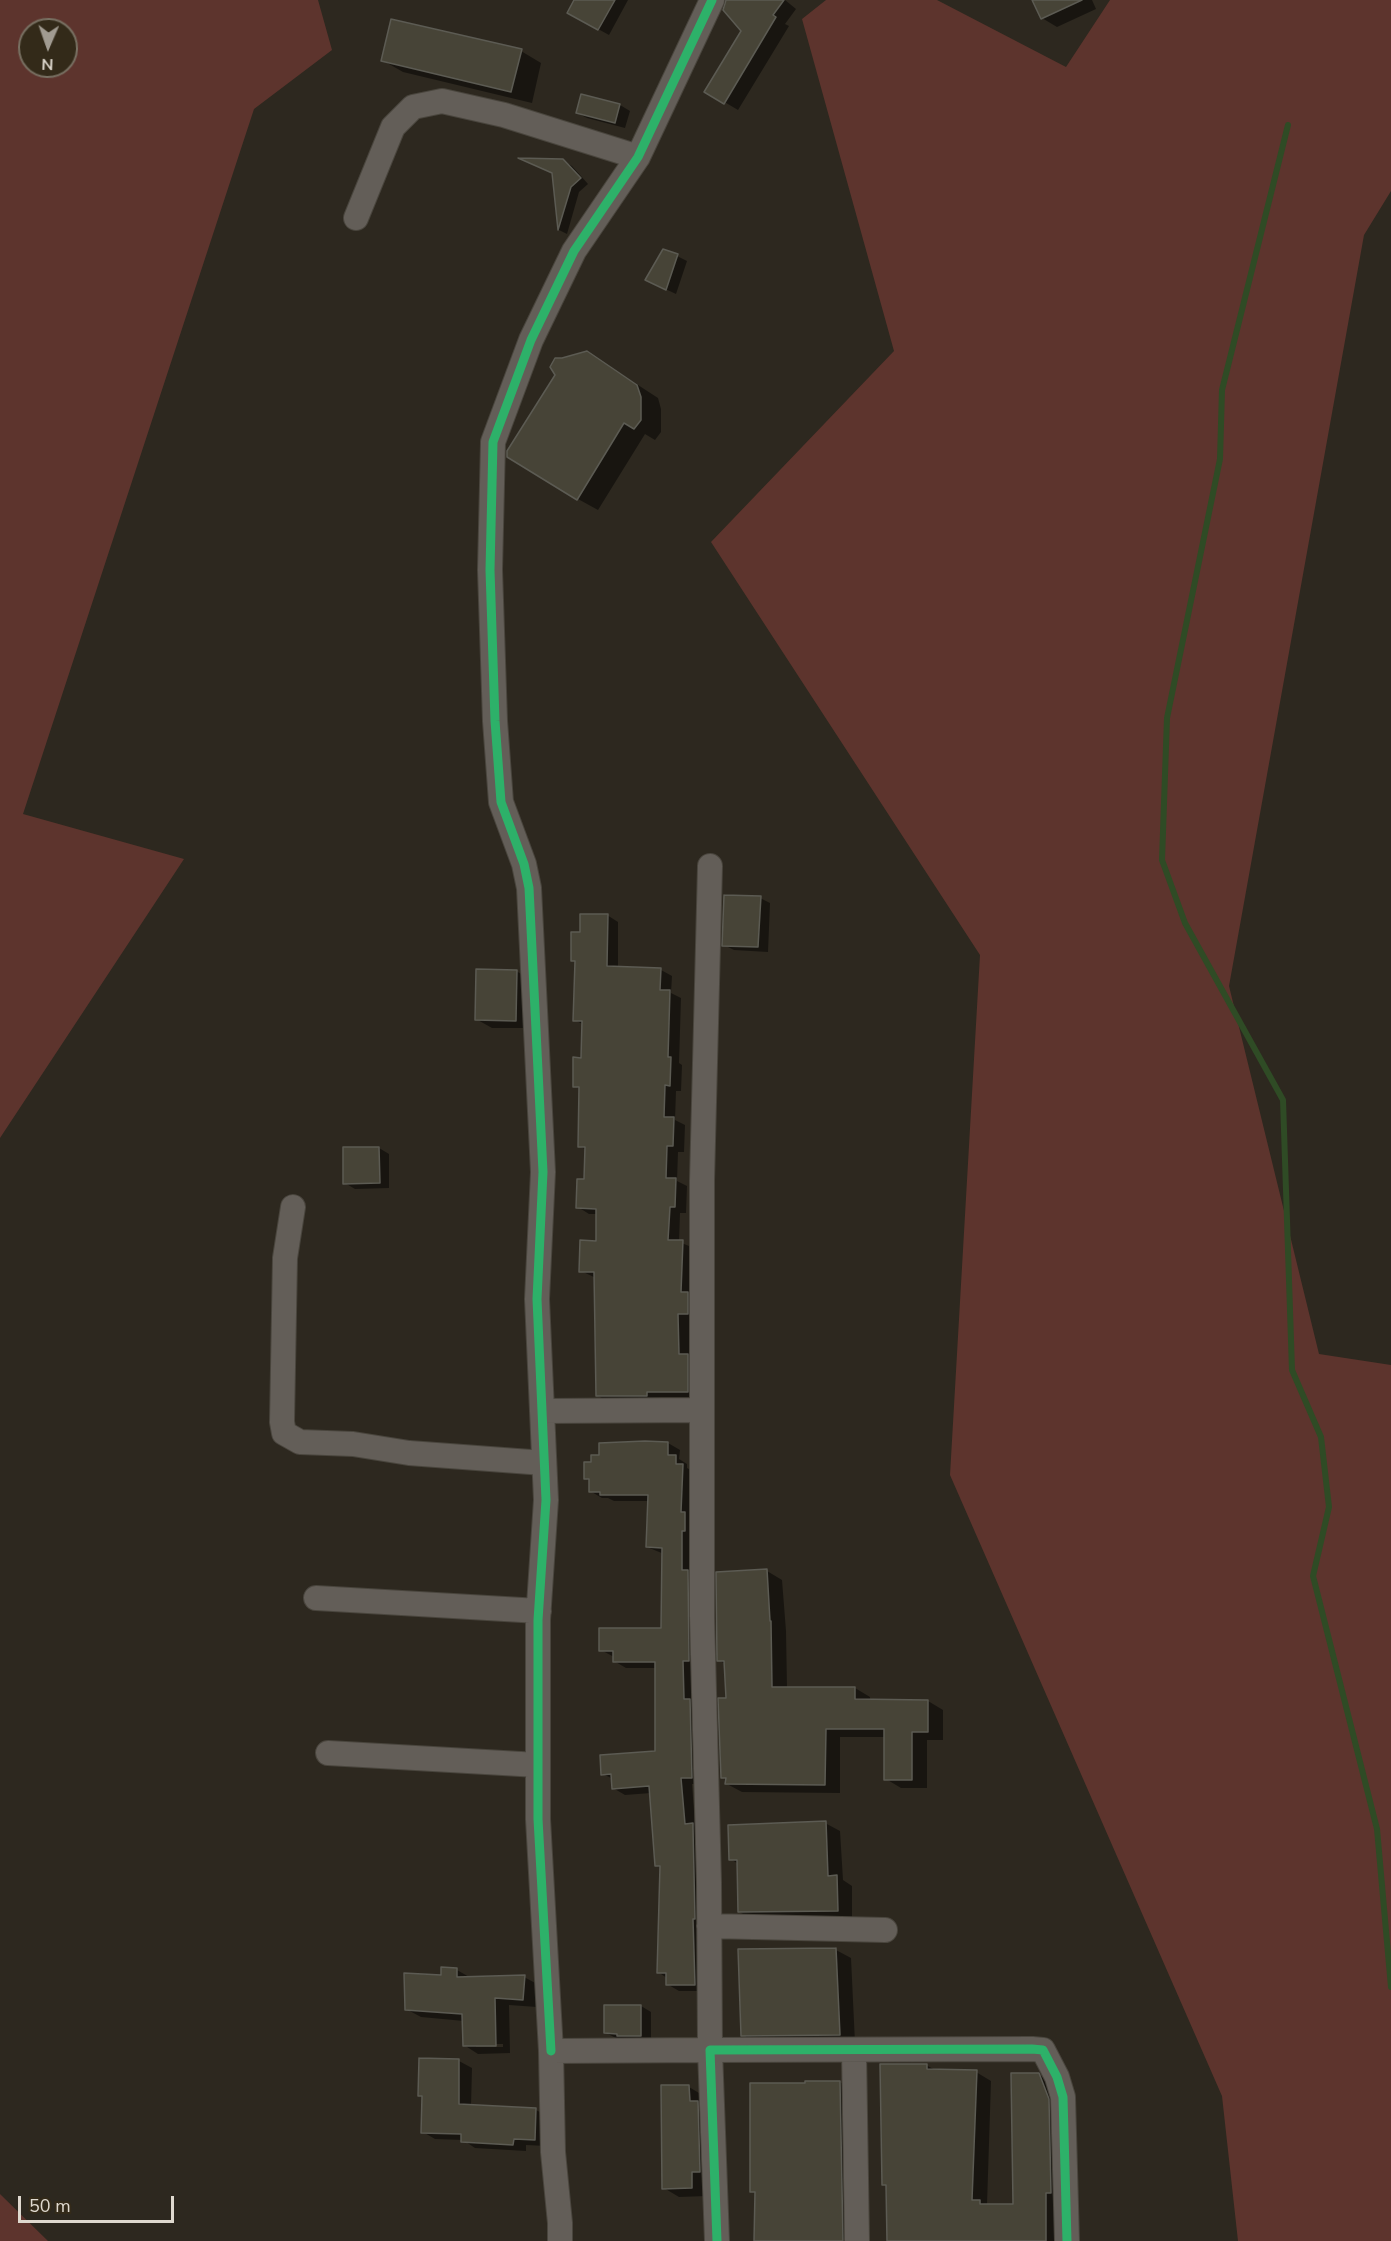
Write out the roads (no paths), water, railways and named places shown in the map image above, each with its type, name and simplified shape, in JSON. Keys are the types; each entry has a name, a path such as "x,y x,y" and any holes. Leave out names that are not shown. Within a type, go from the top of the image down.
{"street":[{"path":"560,2241 553,2152 551,2051 538,1819 539,1611 546,1500 537,1299 543,1172 529,888 524,864 501,802 499,780 490,570 493,442 531,340 574,251 639,157 712,0"},
{"path":"356,218 393,128 413,107 442,100 504,116 639,157"},
{"path":"710,866 702,1180 702,1616 710,2050 717,2241"},
{"path":"293,1207 285,1258 282,1422 284,1433 300,1442 353,1444 409,1453 544,1463"},
{"path":"542,1411 702,1410"},
{"path":"316,1598 539,1611"},
{"path":"328,1753 538,1765"},
{"path":"709,1926 885,1930"},
{"path":"551,2051 1043,2050 1057,2077 1063,2097 1067,2241"},
{"path":"854,2051 857,2241"}],"waterway":[{"path":"1288,125 1222,390 1220,459 1167,718 1162,860 1185,923 1283,1100 1292,1370 1321,1437 1329,1507 1313,1576 1377,1829 1391,1987"}]}
